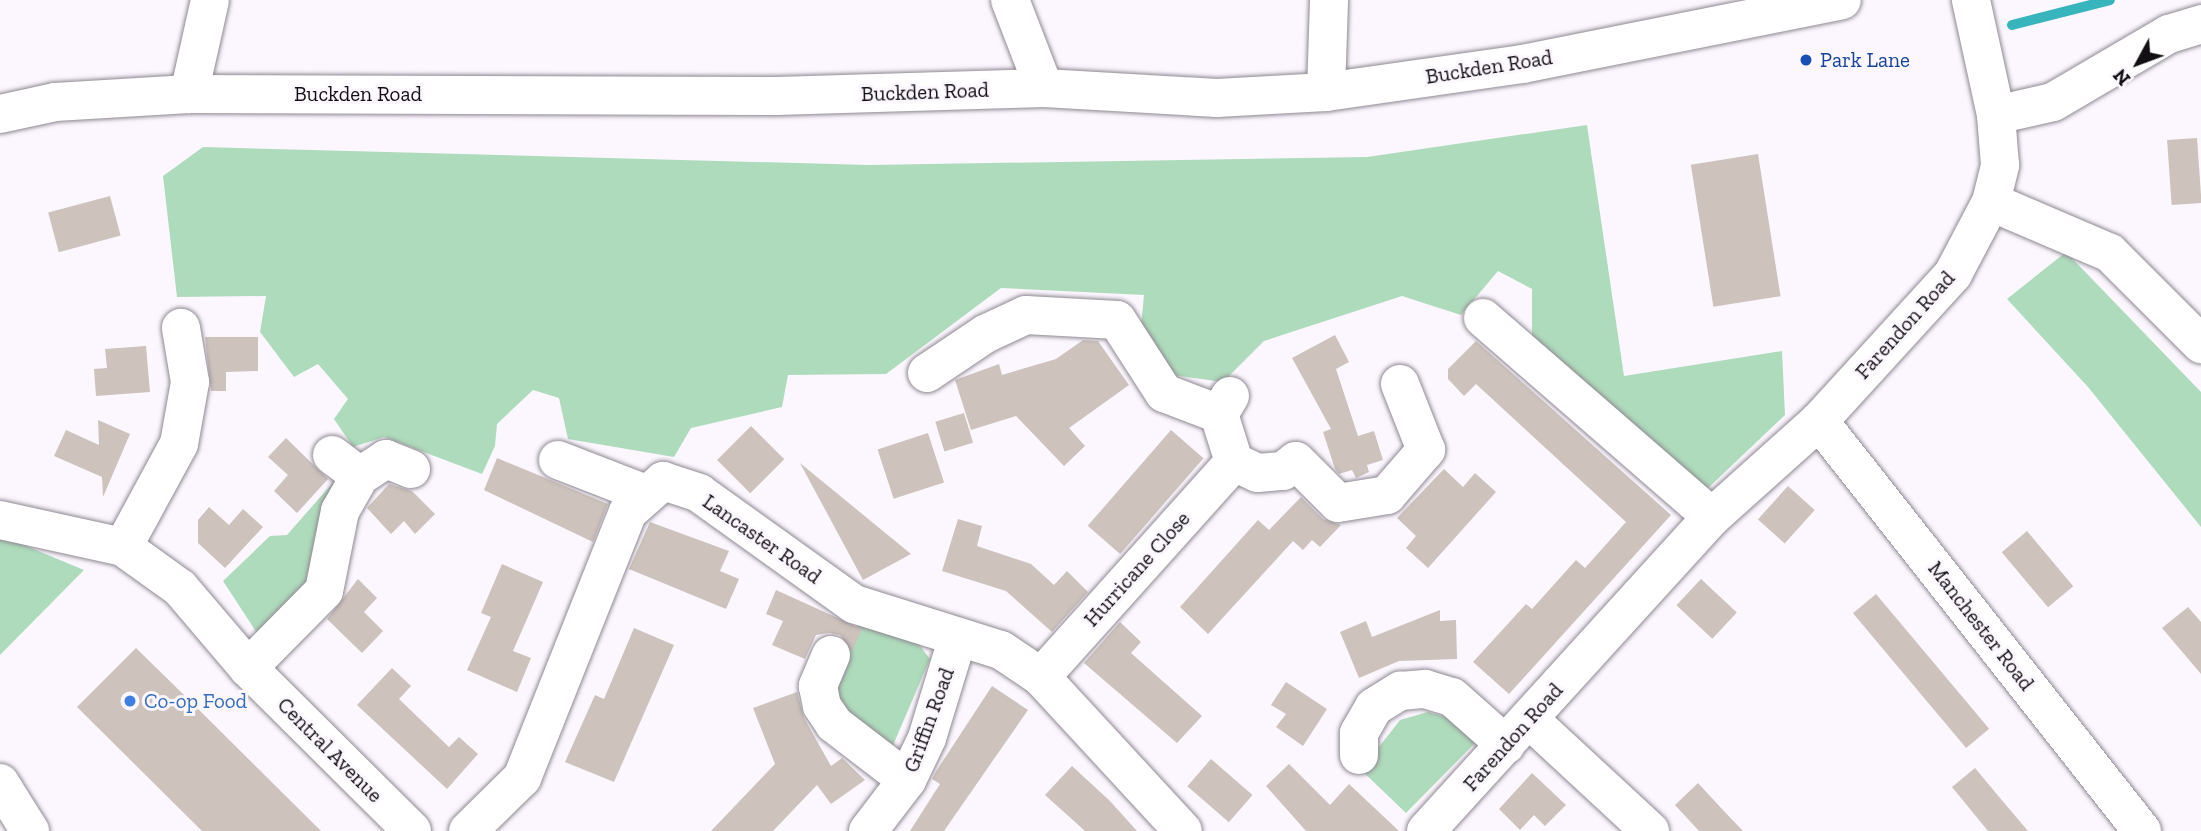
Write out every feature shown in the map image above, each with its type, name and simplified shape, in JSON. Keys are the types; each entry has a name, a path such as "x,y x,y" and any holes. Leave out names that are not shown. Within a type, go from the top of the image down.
{"street":[{"path":"189,94 210,0"},
{"path":"1010,0 1044,88"},
{"path":"1326,92 1329,0"},
{"name":"Buckden Road","path":"0,114 55,102 189,94 776,96 1044,88 1217,98 1326,92 1523,64 1842,0"},
{"name":"Farendon Road","path":"1426,831 1712,517 1819,421 1953,274 1991,202 2000,165 1996,115 1971,0"},
{"path":"1996,115 2053,102 2169,34 2201,24"},
{"path":"1991,202 2110,253 2201,344"},
{"path":"927,373 985,334 1026,315 1117,320 1164,393 1225,405 1234,462 1258,473 1283,471 1296,461 1338,503 1387,495 1426,450 1400,384"},
{"path":"1483,318 1712,517"},
{"path":"123,547 179,444 190,383 181,328"},
{"name":"Manchester Road","path":"1819,421 2142,831"},
{"path":"248,668 324,591 346,466 386,459 411,469"},
{"path":"468,831 522,778 628,512 643,493 558,460"},
{"name":"Hurricane Close","path":"1041,677 1234,462"},
{"name":"Lancaster Road","path":"643,493 663,481 699,493 854,604 957,640 1001,650 1041,677 1183,831"},
{"name":"Central Avenue","path":"0,520 123,547 180,588 248,668 412,831"},
{"name":"Griffin Road","path":"869,831 907,780 927,738 957,640"},
{"path":"831,655 818,686 822,706 834,724 907,780"},
{"path":"1359,755 1359,733 1374,707 1400,691 1425,689 1452,696 1517,732 1650,831"},
{"path":"0,783 30,831"}],"green space":[{"path":"1587,125 1624,376 1782,351 1785,415 1706,490 1532,336 1532,289 1498,271 1461,315 1402,296 1264,341 1223,382 1172,375 1141,326 1144,295 1001,288 886,374 788,375 782,407 691,428 674,457 568,439 559,398 533,390 497,424 495,446 482,474 384,437 353,447 334,419 348,399 318,364 294,377 260,332 266,296 177,297 163,176 203,147 869,165 1367,157"},
{"path":"2066,252 2201,392 2201,527 2088,387 2007,299"},
{"path":"336,479 314,581 259,636 223,581 270,536 287,535"},
{"path":"0,535 84,570 0,655"},
{"path":"859,621 914,638 930,659 891,750 863,736 830,690"},
{"path":"1428,712 1453,719 1476,742 1406,813 1361,770 1400,720"}],"building":[{"path":"2197,138 2201,203 2172,205 2167,140"},
{"path":"1758,154 1781,296 1713,307 1691,165"},
{"path":"110,196 121,236 59,252 48,213"},
{"path":"1335,335 1349,362 1336,369 1358,436 1374,431 1383,460 1367,465 1369,472 1356,478 1352,470 1339,474 1335,469 1323,432 1331,429 1292,358"},
{"path":"205,337 258,337 258,371 226,372 226,391 211,391"},
{"path":"1083,340 1098,341 1129,385 1069,428 1085,446 1064,466 1016,416 971,430 955,380 999,364 1002,375 1056,359"},
{"path":"1476,341 1671,515 1509,694 1473,662 1526,604 1532,609 1576,560 1585,568 1626,522 1476,384 1464,396 1448,379 1448,369"},
{"path":"146,346 150,392 96,396 94,369 107,368 105,349"},
{"path":"964,413 973,443 944,451 935,422"},
{"path":"98,420 130,434 103,497 102,477 54,456 66,430 99,445"},
{"path":"751,426 784,459 750,493 717,460"},
{"path":"1171,430 1203,458 1120,554 1088,526"},
{"path":"928,433 944,482 894,499 878,449"},
{"path":"286,438 328,479 297,513 274,491 288,475 268,457"},
{"path":"497,458 608,504 593,542 484,490"},
{"path":"800,463 911,554 863,580"},
{"path":"1444,469 1463,487 1475,473 1496,492 1428,568 1406,548 1416,536 1397,518"},
{"path":"389,484 412,491 435,514 415,534 404,521 391,534 367,508"},
{"path":"1788,486 1815,510 1785,544 1758,519"},
{"path":"1301,497 1323,519 1341,525 1320,547 1312,540 1303,550 1293,541 1208,634 1180,607 1258,520 1269,530"},
{"path":"209,507 229,525 243,509 263,527 225,568 198,543 198,520"},
{"path":"958,519 982,526 977,546 1031,564 1054,585 1067,571 1088,592 1052,632 1006,591 942,571"},
{"path":"650,522 729,551 720,571 739,579 726,609 629,569"},
{"path":"2027,531 2073,586 2048,607 2002,552"},
{"path":"502,564 543,582 513,651 531,658 517,692 467,670 491,617 481,613"},
{"path":"358,579 377,598 364,612 383,631 362,653 327,619"},
{"path":"1701,579 1737,612 1712,639 1676,605"},
{"path":"776,590 862,629 852,651 840,635 829,633 816,635 805,659 772,645 783,621 766,614"},
{"path":"1876,594 1989,729 1966,748 1853,613"},
{"path":"2188,607 2201,622 2201,674 2162,628"},
{"path":"1440,610 1440,621 1456,620 1457,659 1399,661 1359,678 1340,632 1366,621 1372,637"},
{"path":"1120,622 1141,642 1131,653 1202,716 1177,743 1084,663"},
{"path":"634,628 674,645 614,782 565,762 595,695 604,699"},
{"path":"136,648 321,831 202,831 77,707"},
{"path":"392,668 411,686 399,699 449,747 459,737 478,754 447,789 357,705"},
{"path":"1286,682 1327,709 1303,746 1276,727 1286,714 1271,705"},
{"path":"992,686 1028,710 944,831 910,831 940,784 932,779 935,773"},
{"path":"797,692 804,718 831,766 842,758 865,780 831,804 817,785 773,831 711,831 775,764 753,708"},
{"path":"1211,759 1253,795 1229,822 1187,786"},
{"path":"1289,764 1330,805 1349,784 1399,831 1306,831 1266,786"},
{"path":"1072,766 1110,801 1137,831 1085,831 1045,795"},
{"path":"1975,768 2028,831 1988,831 1952,787"},
{"path":"1532,773 1566,805 1545,826 1534,815 1520,830 1499,809"},
{"path":"1698,783 1743,831 1699,831 1675,805"}],"waterway":[{"path":"2012,25 2110,0"}],"place":[{"name":"Park Lane","path":"1806,60"},
{"name":"Co-op Food","path":"130,701"}]}
